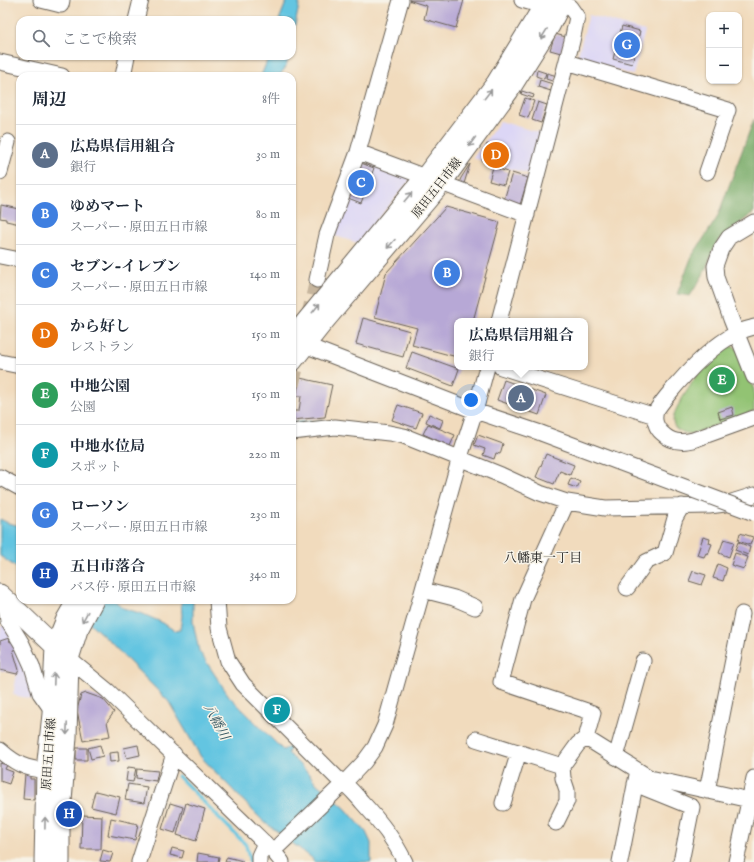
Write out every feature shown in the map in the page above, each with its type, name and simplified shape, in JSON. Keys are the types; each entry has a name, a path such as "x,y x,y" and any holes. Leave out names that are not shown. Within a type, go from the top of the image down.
{"main road":[{"name":"原田五日市線","path":"297,341 433,181 496,82 554,2"},
{"path":"12,600 69,659"},
{"name":"原田五日市線","path":"44,862 69,659 70,629 76,604"},
{"name":"原田五日市線","path":"70,629 78,630 92,604"},
{"name":"原田五日市線","path":"60,862 60,827 52,710 55,646 70,629"}],"street":[{"path":"41,0 61,5 62,0"},
{"path":"137,16 141,0"},
{"path":"317,280 327,235 358,152 401,0"},
{"path":"500,318 567,62 577,17 570,7 554,2 522,0"},
{"path":"124,72 126,60"},
{"path":"0,62 44,72"},
{"path":"567,62 728,110 707,172"},
{"path":"0,172 9,142"},
{"path":"358,152 526,215"},
{"path":"754,222 729,237 721,249 715,266 716,277 754,377"},
{"path":"0,256 16,259"},
{"path":"752,420 684,442 668,438 661,432 656,425 655,416 662,403 688,373 720,344 737,333 754,327"},
{"path":"297,341 475,411 541,433 754,513"},
{"path":"0,362 16,365"},
{"path":"259,862 260,856 275,851 342,786 364,762 375,747 385,725 460,455 475,411 486,370"},
{"path":"510,370 655,416"},
{"path":"296,432 335,427 404,436 460,455 540,493 567,502 605,508 725,504 754,495"},
{"path":"0,477 16,486"},
{"path":"556,823 567,801 567,790 563,778 562,766 578,744 586,738 593,713 501,682 523,600 567,502"},
{"path":"627,588 646,562 665,553 675,518 682,506"},
{"path":"423,590 454,598 475,607"},
{"path":"12,600 8,621 22,644 32,666 40,693 52,710"},
{"path":"218,604 220,628 228,661 243,684 337,778 342,786 380,821 394,840 405,862"},
{"path":"707,791 742,614"},
{"path":"69,659 108,691 275,851"},
{"path":"616,757 643,661"},
{"path":"586,738 616,757 636,778 692,807 681,862"},
{"path":"476,739 562,766"},
{"path":"0,750 13,761 32,769 56,771"},
{"path":"503,803 519,752"},
{"path":"139,862 174,754"},
{"path":"636,778 650,778 752,801"},
{"path":"620,862 636,778"},
{"path":"736,862 752,801 754,778"}],"shaded area":[{"path":"589,15 645,31 633,75 577,58"},
{"path":"500,121 543,134 532,175 473,158"},
{"path":"360,161 409,176 410,180 358,243 332,235"},
{"path":"1,626 7,626 21,649 38,700 13,695 17,674 0,670"}],"green space":[{"path":"754,119 754,212 717,242 703,275 690,296 677,294 692,256 717,218"},
{"path":"731,346 738,349 754,390 754,411 692,434 677,429 673,419 674,414 696,377 710,361"}],"water":[{"path":"287,0 300,0 296,20 296,16 281,16"},
{"path":"267,60 288,60 286,67 282,72 263,72"},
{"path":"0,519 16,525 16,567 0,556"},
{"name":"八幡川","path":"69,604 118,604 123,608 143,614 163,623 175,631 180,630 182,616 181,604 193,604 193,622 199,651 229,696 283,750 291,746 288,753 317,784 345,808 366,832 371,843 371,862 314,862 312,858 262,820 201,757 169,702 108,640"}],"building":[{"path":"408,0 464,0 456,28 424,19 427,6"},
{"path":"622,26 640,31 632,64 613,59"},
{"path":"555,34 566,37 561,53 550,50"},
{"path":"537,70 546,73 544,79 536,76"},
{"path":"547,73 557,76 555,82 546,79"},
{"path":"540,80 553,84 551,91 538,87"},
{"path":"522,91 534,95 533,98 521,94"},
{"path":"525,98 534,101 528,118 519,115"},
{"path":"538,102 547,105 541,123 532,120"},
{"path":"487,144 509,150 504,166 482,160"},
{"path":"361,163 374,168 361,203 348,198"},
{"path":"470,164 463,187 458,185 461,178"},
{"path":"493,167 508,172 504,185 489,181"},
{"path":"512,173 528,178 520,205 504,200"},
{"path":"1,205 16,208 16,223 0,218"},
{"path":"446,207 500,222 474,318 454,318 454,356 412,345 417,328 375,317 386,273"},
{"path":"363,318 410,331 403,357 356,344"},
{"path":"412,352 454,367 454,370 459,370 453,386 406,368"},
{"path":"300,378 332,385 325,417 296,420 296,411 299,411 301,396 296,396"},
{"path":"504,380 546,395 539,415 497,400"},
{"path":"398,405 422,413 416,428 392,420"},
{"path":"732,407 734,415 720,419 718,412"},
{"path":"429,414 443,420 440,428 426,422"},
{"path":"428,424 455,435 450,446 423,434"},
{"path":"478,435 503,444 500,454 496,453 494,459 483,455 485,449 474,445"},
{"path":"546,454 574,465 570,475 560,471 554,484 536,477"},
{"path":"571,478 580,482 577,488 568,485"},
{"path":"740,533 753,537 750,545 738,541"},
{"path":"703,537 710,539 709,543 712,544 708,554 706,553 704,557 697,555"},
{"path":"724,539 734,542 729,557 719,553"},
{"path":"738,542 750,547 748,555 735,550"},
{"path":"735,553 748,557 744,569 731,565"},
{"path":"718,564 727,568 723,581 713,578"},
{"path":"693,571 706,575 702,585 689,581"},
{"path":"9,638 10,642 15,640 18,649 13,650 19,670 17,674 0,670 0,641"},
{"path":"86,693 103,699 114,712 107,722 110,736 83,741 77,710 81,695"},
{"path":"100,745 103,756 91,759 88,748"},
{"path":"138,745 140,755 127,758 124,748"},
{"path":"76,748 87,748 87,760 76,760"},
{"path":"118,752 119,761 110,762 109,753"},
{"path":"0,763 7,765 5,769 13,772 9,784 0,781"},
{"path":"128,767 136,768 133,782 126,781"},
{"path":"137,769 158,771 156,781 136,778"},
{"path":"25,774 30,774 30,779 34,779 34,800 23,799"},
{"path":"128,784 147,787 144,803 125,800"},
{"path":"95,791 120,797 116,813 91,807"},
{"path":"170,803 183,807 175,833 162,829"},
{"path":"186,803 205,809 196,841 177,835"},
{"path":"82,815 102,816 101,849 81,849"},
{"path":"111,818 138,824 135,840 108,835"},
{"path":"172,848 184,851 182,858 170,855"},
{"path":"103,850 113,853 110,862 100,861"},
{"path":"198,853 219,857 218,862 197,862"},
{"path":"227,857 243,861 243,862 225,862"}],"waterway":[{"path":"296,424 321,422"},
{"path":"178,776 246,845 250,862"}],"tunnel":[{"path":"308,318 317,280"},
{"path":"296,368 300,351"}],"place":[{"name":"ローソン","path":"627,45"},
{"name":"から好し","path":"496,155"},
{"name":"セブン-イレブン","path":"361,183"},
{"name":"ゆめマート","path":"447,273"},
{"name":"中地公園","path":"722,380"},
{"name":"広島県信用組合","path":"521,398"},
{"name":"中地水位局","path":"277,710"},
{"name":"五日市落合","path":"69,814"}],"district":[{"name":"八幡東一丁目","path":"543,558"}]}
